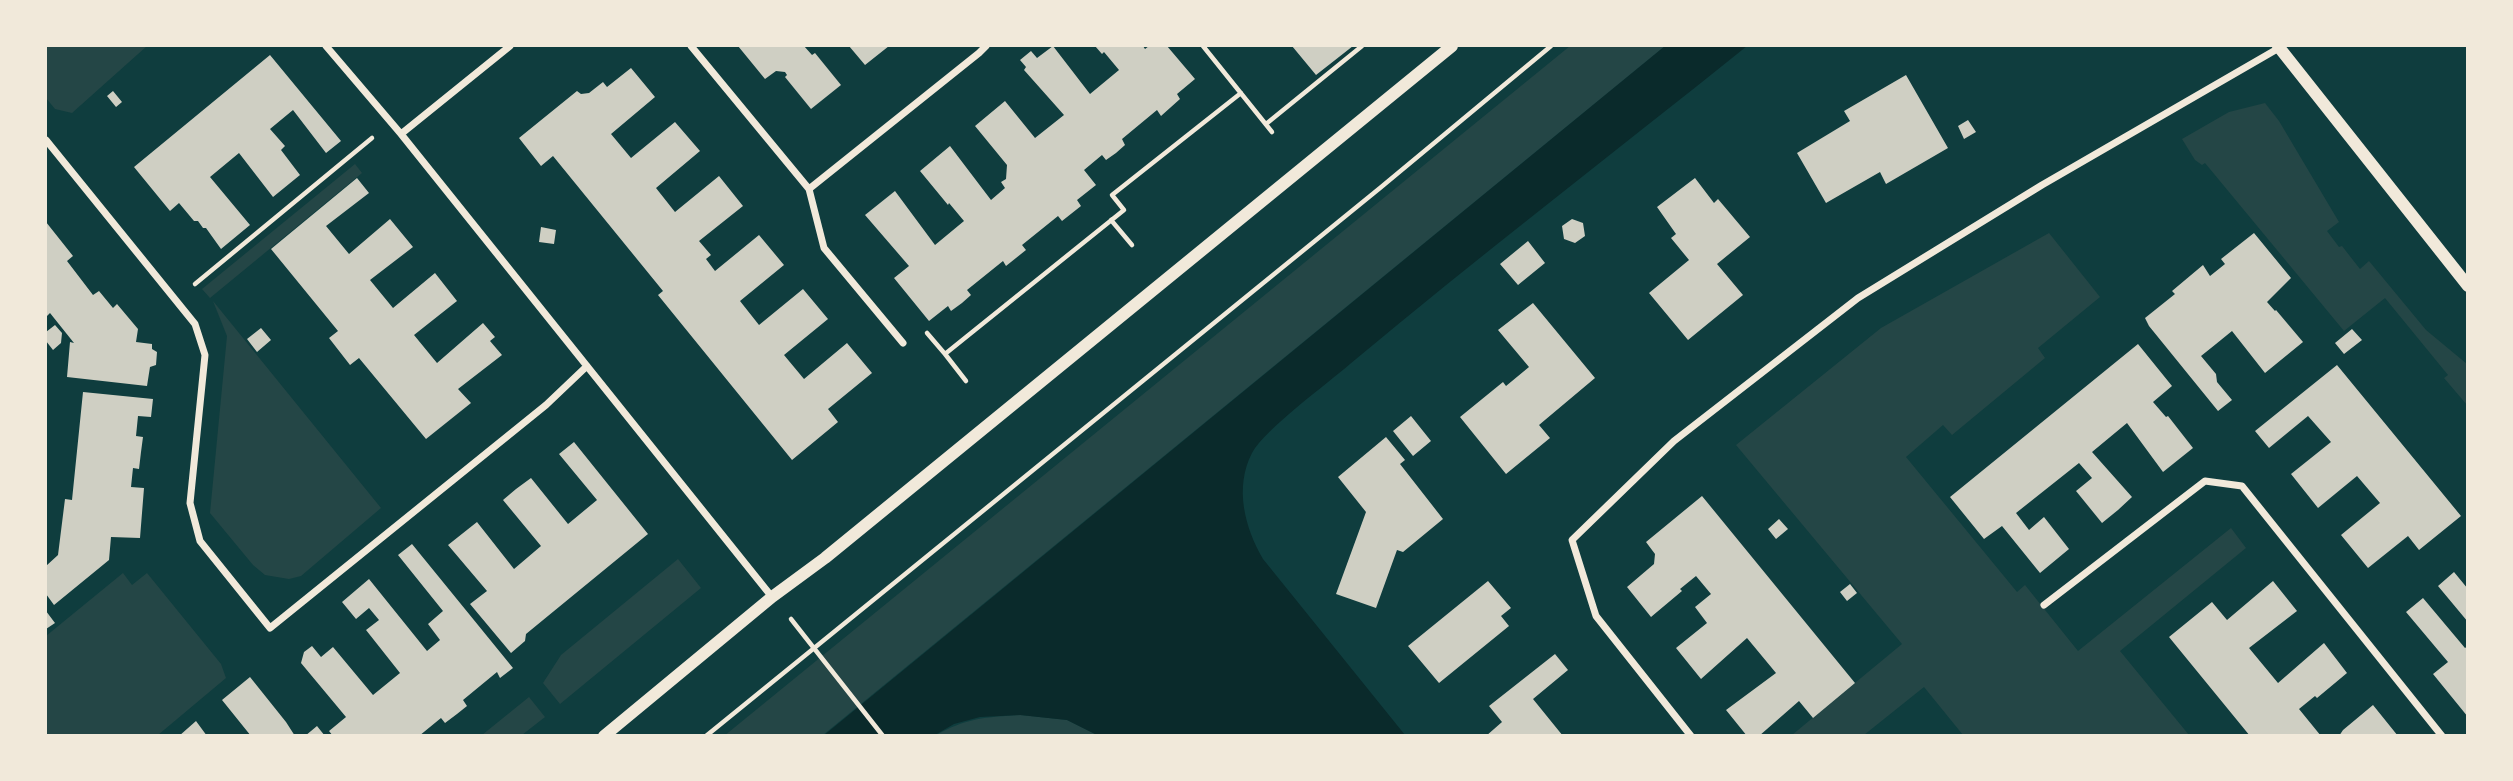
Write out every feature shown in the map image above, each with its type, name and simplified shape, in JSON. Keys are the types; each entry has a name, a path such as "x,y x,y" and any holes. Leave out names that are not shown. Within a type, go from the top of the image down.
{"street":[{"path":"326,46 401,134 772,597"},
{"path":"401,134 510,46"},
{"path":"691,46 809,190 824,248 903,344"},
{"path":"809,190 986,46"},
{"path":"604,736 1452,46"},
{"path":"1691,736 1596,616 1572,540 1674,441 1858,298 2054,178 2278,47 2468,286"},
{"path":"46,140 195,324 205,355 190,503 200,541 271,628 546,405 587,366"},
{"path":"2044,605 2205,481 2242,486 2442,736"}],"path":[{"path":"1203,46 1272,132"},
{"path":"1266,124 1362,46"},
{"path":"706,736 1551,46"},
{"path":"945,354 1124,210 1112,195 1241,93"},
{"path":"175,300 391,123"},
{"path":"1111,220 1132,245"},
{"path":"903,344 923,328 967,381"},
{"path":"772,597 815,647 883,736"}],"shaded area":[{"path":"46,46 147,46 72,113 55,109 46,98"},
{"path":"1570,46 1665,46 823,735 724,736"},
{"path":"1665,46 1747,46 1448,283 1297,407 1259,443 1247,466 1244,508 1251,534 1263,559 1405,735 1097,735 1067,720 1020,715 980,717 954,724 935,735 823,736"},
{"path":"2265,103 2279,121 2339,222 2327,231 2339,247 2342,246 2360,269 2369,261 2426,330 2467,364 2467,405 2444,378 2448,375 2385,298 2344,331 2205,163 2202,165 2195,160 2182,139 2229,112"},
{"path":"355,164 362,173 210,298 202,289"},
{"path":"2049,233 2100,297 2038,348 2045,358 1952,435 1943,425 1906,457 2017,592 2025,585 2078,651 2231,528 2246,548 2120,651 2189,735 1963,735 1924,687 1864,735 1792,735 1902,644 1736,445 1881,328"},
{"path":"213,301 381,508 301,576 289,579 265,575 253,565 210,513 227,336"},
{"path":"678,559 701,588 560,704 543,683 561,655"},
{"path":"123,573 132,585 147,573 221,664 226,678 158,735 46,735 46,636"},
{"path":"529,697 545,717 522,735 482,735"},
{"path":"1021,715 1067,720 1097,735 935,736 956,725 976,720"}],"building":[{"path":"738,46 804,46 812,55 815,53 841,85 811,109 785,77 785,72 776,71 765,79"},
{"path":"849,46 889,46 865,65"},
{"path":"1053,46 1090,94 1119,70 1104,52 1102,54 1095,46 1143,46 1145,49 1149,46 1167,46 1195,79 1177,94 1180,99 1161,116 1157,110 1122,139 1125,145 1116,153 1106,160 1102,155 1084,170 1096,185 1077,200 1081,206 1062,221 1058,216 1022,245 1026,250 1006,266 1003,261 967,290 971,295 962,303 951,311 948,306 929,321 894,278 909,266 865,215 895,191 935,245 964,221 920,171 950,146 991,200 1005,188 1001,182 1006,179 1007,165 975,126 1005,101 1035,138 1064,115 1024,70 1026,67 1020,60 1031,51 1037,58"},
{"path":"1292,46 1353,46 1316,75"},
{"path":"270,55 341,141 326,153 293,110 270,129 285,146 281,150 300,175 273,197 239,153 210,177 250,225 221,249 206,228 194,221 179,203 170,211 134,167"},
{"path":"631,68 655,97 611,134 631,158 675,122 700,151 656,188 675,212 719,176 743,206 699,241 711,255 706,259 715,271 759,235 784,265 740,301 759,325 803,289 828,319 784,355 804,379 847,343 872,373 828,409 838,422 792,460 658,295 663,291 553,156 541,166 519,138 577,91 581,94 589,93 603,82 607,87"},
{"path":"1906,75 1948,148 1886,184 1880,172 1826,203 1797,153 1850,121 1844,111"},
{"path":"113,91 122,102 116,107 107,96"},
{"path":"1968,120 1976,132 1964,139 1958,126"},
{"path":"357,178 369,193 326,226 349,254 390,219 413,247 370,280 393,308 435,273 457,301 414,335 437,363 483,323 495,337 490,341 502,355 458,389 471,403 426,439 359,358 350,365 329,338 338,331 271,249"},
{"path":"1695,178 1714,203 1718,199 1750,237 1717,264 1743,295 1688,340 1649,293 1689,260 1671,238 1676,234 1657,207"},
{"path":"1572,219 1583,223 1585,236 1575,243 1564,239 1562,226"},
{"path":"46,222 73,256 67,261 93,295 99,291 113,308 117,304 138,329 136,342 152,344 152,349 157,352 156,365 150,367 147,386 67,377 70,342 74,343 50,313 46,317"},
{"path":"541,227 556,230 554,244 539,242"},
{"path":"2254,233 2291,278 2267,302 2303,342 2265,373 2232,331 2201,356 2232,400 2218,411 2145,318 2175,294 2172,291 2203,265 2210,276 2225,264 2221,259"},
{"path":"1528,241 1545,263 1518,285 1500,264"},
{"path":"1533,303 1595,378 1539,425 1550,438 1506,474 1460,417 1503,382 1506,386 1529,367 1498,330"},
{"path":"55,325 62,333 61,343 53,350 46,341 46,332"},
{"path":"261,328 271,340 257,352 247,339"},
{"path":"2352,329 2362,340 2344,354 2335,343"},
{"path":"2138,344 2172,386 2153,402 2168,416 2193,448 2163,472 2127,423 2092,452 2132,497 2102,523 2076,491 2092,478 2079,463 2016,513 2029,530 2044,517 2069,549 2040,573 2002,526 1984,539 1950,497"},
{"path":"2337,365 2461,516 2419,550 2408,536 2368,568 2341,535 2380,503 2357,476 2318,508 2291,474 2331,442 2308,416 2269,448 2255,431"},
{"path":"83,392 153,399 151,417 138,416 136,436 143,437 139,469 133,468 131,487 144,488 140,538 111,537 109,560 54,605 46,594 46,566 58,555 65,499 72,500"},
{"path":"1411,416 1431,441 1413,456 1393,431"},
{"path":"1386,437 1405,460 1400,464 1443,519 1403,552 1397,550 1376,608 1336,594 1366,512 1338,477"},
{"path":"574,442 648,534 526,634 525,641 511,653 470,604 487,591 448,545 477,522 514,569 541,546 503,500 516,489 531,478 568,524 597,500 559,454"},
{"path":"1702,496 1855,683 1813,718 1799,701 1759,736 1747,736 1726,710 1776,673 1747,638 1701,679 1676,648 1707,623 1695,607 1711,594 1696,576 1651,617 1627,587 1654,564 1655,554 1646,542"},
{"path":"1779,519 1788,529 1776,539 1768,529"},
{"path":"412,544 513,668 500,678 497,672 463,700 467,706 445,723 441,718 419,736 333,736 329,731 346,717 301,663 304,652 312,646 321,657 333,647 373,695 400,673 366,630 379,620 369,608 356,619 342,602 369,579 427,651 440,640 428,624 443,611 398,555"},
{"path":"2454,572 2468,589 2468,622 2438,586"},
{"path":"1488,581 1511,608 1501,616 1509,626 1439,683 1408,646"},
{"path":"2273,581 2297,611 2249,648 2278,683 2324,643 2347,673 2299,709 2321,736 2250,736 2169,637 2212,602 2227,620"},
{"path":"1850,584 1857,593 1847,601 1840,592"},
{"path":"2423,598 2465,648 2468,646 2468,717 2433,674 2448,662 2406,612"},
{"path":"46,611 55,623 46,629"},
{"path":"1555,654 1568,670 1533,699 1563,736 1486,736 1502,722 1489,706"},
{"path":"250,677 295,736 251,736 222,700"},
{"path":"2373,705 2398,736 2339,736 2343,730"},
{"path":"196,721 207,736 179,736"},
{"path":"317,726 325,736 305,736"}]}
